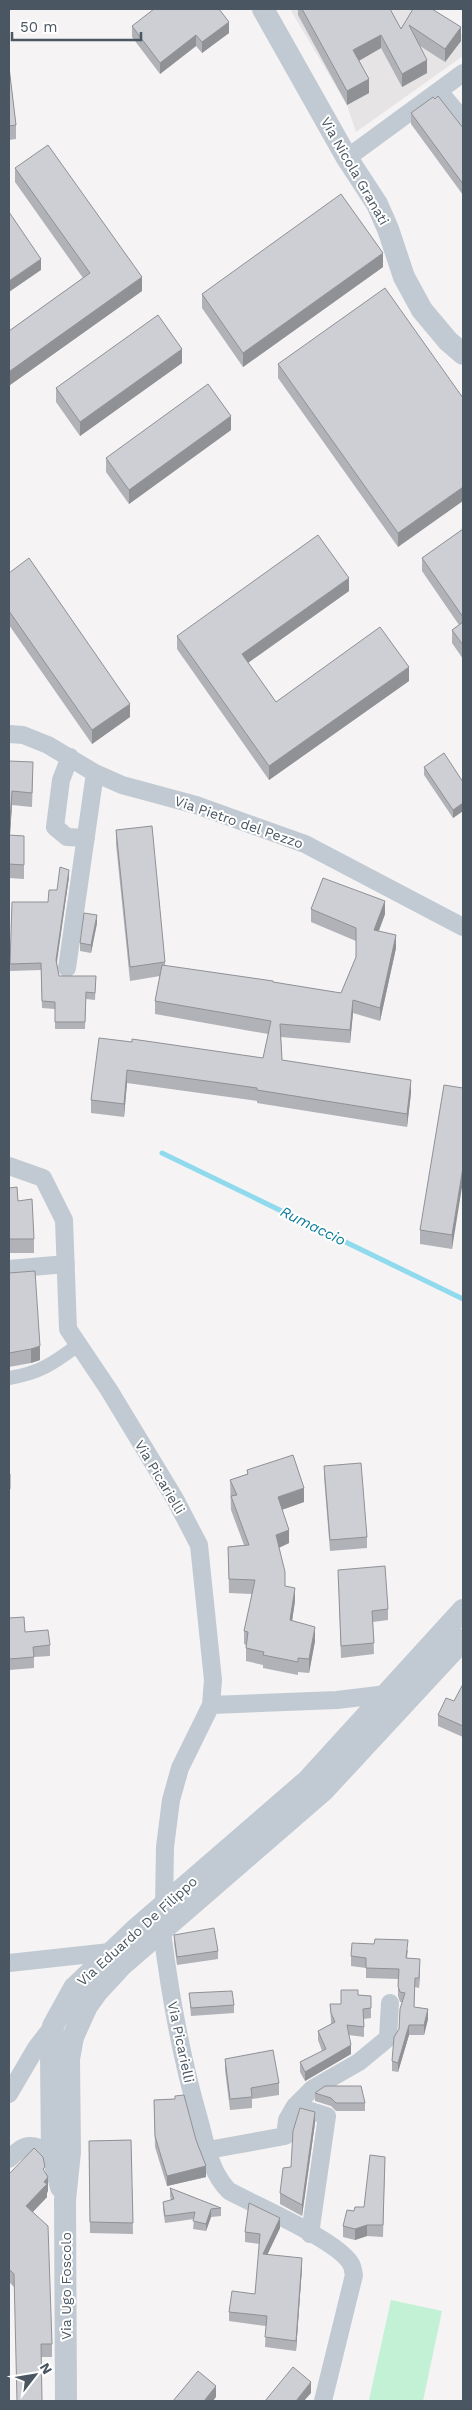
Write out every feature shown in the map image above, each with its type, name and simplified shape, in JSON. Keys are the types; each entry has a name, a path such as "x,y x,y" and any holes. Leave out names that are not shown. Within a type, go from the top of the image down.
{"street":[{"name":"Via Nicola Granati","path":"263,9 347,158 376,204 388,229 404,277 418,303 430,321 461,349"},
{"path":"347,158 463,72"},
{"path":"439,91 463,120"},
{"name":"Via Pietro del Pezzo","path":"9,734 23,735 70,757 95,773 122,784 196,805 305,844 463,927"},
{"path":"70,757 61,780 54,827 67,837 86,838"},
{"path":"68,968 95,773"},
{"name":"Via Picarielli","path":"9,1166 43,1178 64,1220 68,1329 175,1499 199,1545 213,1680 211,1705 180,1768 171,1800 164,1847 164,1905"},
{"path":"9,1269 66,1264"},
{"path":"9,1378 32,1374 51,1366 78,1345"},
{"name":"Via Eduardo De Filippo","path":"65,2200 52,2154 50,2066 53,2026 74,1988 110,1952 308,1780 463,1610"},
{"name":"Via Eduardo De Filippo","path":"65,2200 70,2152 69,2059 77,2026 97,1992 121,1966 323,1791 463,1640"},
{"path":"211,1705 337,1700 387,1694"},
{"name":"Via Picarielli","path":"162,1931 177,2035 208,2150 219,2181 229,2191 310,2234 341,2253 351,2264 354,2275 322,2401"},
{"path":"9,1963 110,1952"},
{"path":"208,2150 285,2136 287,2120 295,2106 312,2090 359,2062 388,2038 390,2003"},
{"path":"9,2094 36,2048 53,2026"},
{"path":"295,2106 326,2116 310,2234"},
{"path":"9,2159 20,2148 31,2145 52,2154"},
{"name":"Via Ugo Foscolo","path":"65,2200 66,2401"}],"shaded area":[{"path":"290,9 424,9 463,35 463,56 356,132 347,105"}],"green space":[{"path":"391,2300 442,2311 423,2401 369,2400"}],"building":[{"path":"154,9 219,9 229,22 202,42 196,35 160,63 132,26"},
{"path":"302,9 390,9 401,29 413,9 432,9 461,27 445,49 409,25 427,60 402,74 381,35 353,50 369,79 347,91"},
{"path":"9,67 16,125 9,126"},
{"path":"438,96 463,128 463,184 411,113 433,97 435,99"},
{"path":"48,145 142,277 10,371 9,331 90,273 15,168"},
{"path":"341,194 383,253 243,353 202,294"},
{"path":"9,212 41,259 9,281"},
{"path":"385,288 463,398 463,487 398,533 278,364"},
{"path":"158,315 182,349 80,422 56,388"},
{"path":"208,384 231,416 129,490 106,458"},
{"path":"463,529 463,617 422,558"},
{"path":"318,535 349,578 242,654 276,702 380,627 409,667 269,766 177,636"},
{"path":"29,558 130,704 92,730 9,611 9,573"},
{"path":"463,622 463,645 452,630"},
{"path":"444,753 463,782 463,803 453,810 424,767"},
{"path":"9,761 33,762 32,793 12,791 9,835"},
{"path":"152,826 165,962 130,967 116,830"},
{"path":"9,835 24,836 24,865 9,864"},
{"path":"60,867 69,870 56,960 59,976 96,976 95,993 86,992 85,1022 55,1022 55,1002 42,1001 41,963 10,964 12,902 48,902 49,890 57,890"},
{"path":"323,878 385,901 374,930 396,935 380,1008 353,1000 350,1030 280,1024 282,1060 411,1080 407,1114 257,1090 257,1088 127,1070 124,1104 91,1100 99,1038 132,1042 132,1039 263,1058 271,1021 155,1001 162,965 341,993 356,957 356,928 311,909"},
{"path":"84,913 97,915 91,945 80,943"},
{"path":"444,1085 463,1088 463,1167 452,1235 420,1230"},
{"path":"17,1187 18,1201 32,1199 34,1239 9,1239 9,1188"},
{"path":"35,1271 40,1346 9,1353 9,1273"},
{"path":"293,1455 304,1488 278,1497 289,1530 276,1535 285,1572 285,1586 295,1588 290,1620 315,1627 309,1659 298,1658 298,1662 263,1655 264,1652 246,1648 248,1632 244,1631 255,1580 229,1579 228,1547 249,1545 231,1496 237,1495 230,1480 248,1474 247,1470"},
{"path":"361,1463 367,1537 330,1540 324,1466"},
{"path":"385,1566 388,1609 372,1611 374,1643 341,1646 338,1570"},
{"path":"24,1617 25,1632 48,1630 50,1645 33,1647 34,1657 9,1659 9,1618"},
{"path":"463,1684 463,1726 438,1715 446,1698 454,1701"},
{"path":"214,1928 218,1951 177,1957 174,1935"},
{"path":"375,1939 408,1940 406,1958 420,1959 419,1978 415,1978 414,2007 428,2009 424,2025 409,2025 398,2063 392,2061 394,2037 399,2029 400,2009 405,1993 400,1992 398,1986 399,1969 366,1968 366,1958 351,1956 352,1943 374,1944"},
{"path":"341,1990 358,1990 358,1995 371,1996 371,2008 363,2009 364,2027 347,2025 351,2045 305,2072 300,2062 326,2049 318,2031 335,2022 330,2004 341,2004"},
{"path":"232,1991 234,2005 191,2008 189,1993"},
{"path":"273,2050 279,2083 251,2088 252,2097 230,2099 225,2059"},
{"path":"325,2086 361,2086 365,2103 336,2103 331,2098 315,2093"},
{"path":"184,2095 196,2140 206,2166 167,2176 155,2136 154,2100 175,2099 175,2096"},
{"path":"300,2108 315,2112 302,2205 280,2193 283,2168 291,2167 293,2131"},
{"path":"131,2140 133,2223 90,2222 89,2141"},
{"path":"34,2148 43,2157 45,2167 43,2169 48,2177 44,2182 47,2184 26,2206 48,2226 52,2344 41,2344 42,2401 17,2401 14,2274 9,2269 9,2174"},
{"path":"370,2155 385,2157 383,2225 367,2225 355,2229 343,2226 347,2210 354,2211 355,2207 364,2207"},
{"path":"170,2188 221,2208 211,2209 206,2224 193,2221 195,2212 165,2216 163,2202 174,2199"},
{"path":"249,2203 280,2218 263,2254 302,2258 296,2341 265,2337 267,2316 229,2312 232,2291 255,2294 260,2234 245,2232"},
{"path":"293,2367 311,2382 296,2401 265,2401"},
{"path":"198,2371 216,2386 204,2401 173,2401"}],"waterway":[{"name":"Rumaccio","path":"162,1153 463,1299"}]}
